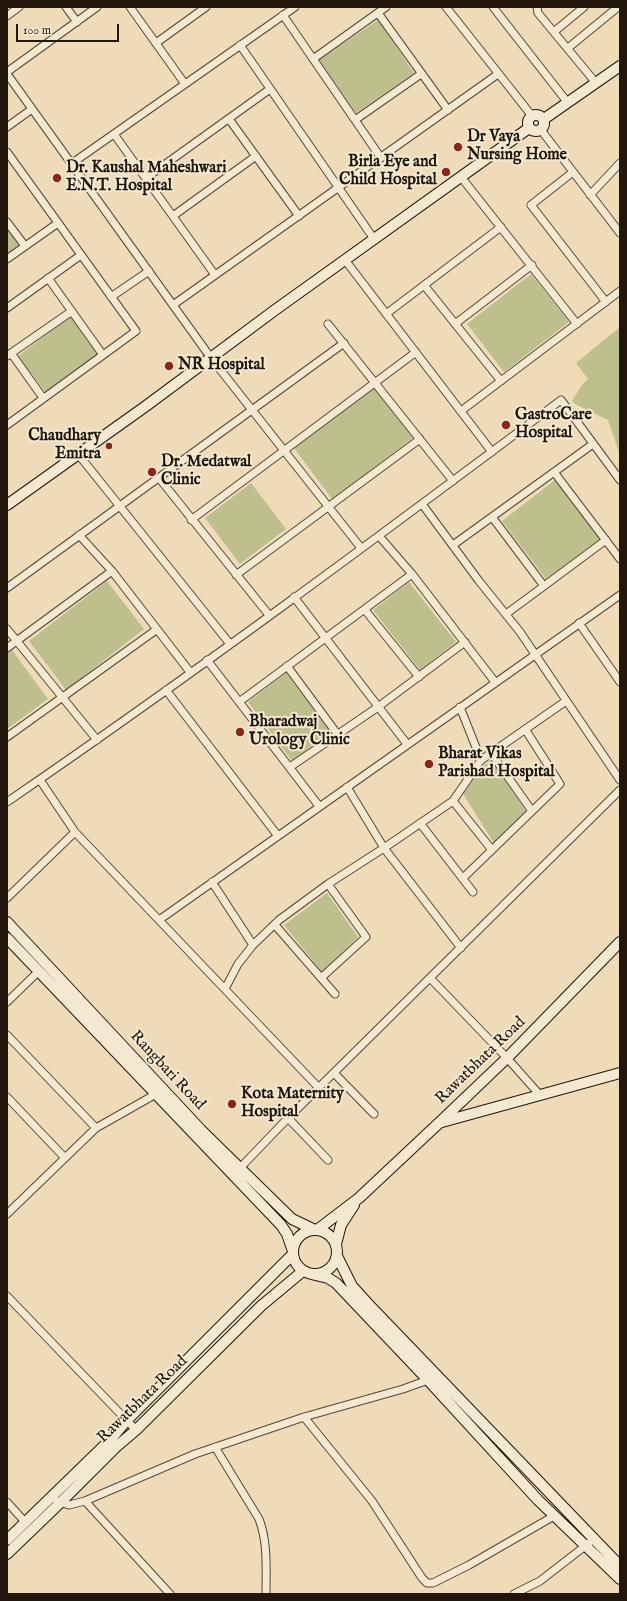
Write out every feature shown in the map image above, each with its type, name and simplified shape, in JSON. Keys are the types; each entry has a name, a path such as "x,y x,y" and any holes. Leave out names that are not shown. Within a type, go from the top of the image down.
{"street":[{"path":"7,16 19,7"},
{"path":"66,7 77,22"},
{"path":"97,7 7,73 211,358 361,548"},
{"path":"130,7 185,84"},
{"path":"71,164 294,7"},
{"path":"313,59 386,7"},
{"path":"446,7 532,116"},
{"path":"493,7 568,103"},
{"path":"537,7 538,13 555,31 596,83"},
{"path":"555,31 584,7"},
{"path":"568,48 618,7"},
{"path":"156,43 201,8"},
{"path":"378,13 448,110"},
{"path":"282,16 381,158"},
{"path":"240,45 374,239"},
{"path":"544,119 620,66"},
{"path":"355,120 421,74"},
{"path":"173,305 498,74"},
{"path":"146,178 270,89"},
{"path":"7,127 32,109"},
{"path":"538,115 544,119 544,125 541,130 535,132 529,128 528,121 532,116 538,115"},
{"path":"229,118 299,216"},
{"path":"8,501 78,454 529,128"},
{"path":"541,130 620,233"},
{"path":"114,134 215,275"},
{"path":"7,152 136,331 43,398 8,421"},
{"path":"173,216 256,156"},
{"path":"590,195 620,163"},
{"path":"573,172 531,205 606,302"},
{"path":"461,177 532,265 577,324"},
{"path":"7,222 25,246"},
{"path":"7,259 58,223"},
{"path":"386,314 501,227"},
{"path":"7,308 81,255"},
{"path":"345,260 492,452"},
{"path":"455,324 532,265"},
{"path":"111,297 149,271"},
{"path":"48,278 103,355"},
{"path":"424,285 501,381"},
{"path":"461,411 620,292"},
{"path":"43,398 9,354 72,311"},
{"path":"328,324 452,481"},
{"path":"7,588 344,343"},
{"path":"191,520 416,352"},
{"path":"7,802 97,740 379,536 561,400 620,480"},
{"path":"236,575 420,439"},
{"path":"453,545 593,444"},
{"path":"78,454 230,644"},
{"path":"554,472 620,559"},
{"path":"158,478 269,615"},
{"path":"422,504 535,654 620,780"},
{"path":"492,517 544,586"},
{"path":"79,535 112,571 156,630 190,672"},
{"path":"379,536 412,574 495,682"},
{"path":"506,614 606,540"},
{"path":"7,648 112,571"},
{"path":"239,702 412,574"},
{"path":"159,920 620,595"},
{"path":"294,597 407,744"},
{"path":"365,610 418,677"},
{"path":"579,623 620,682"},
{"path":"7,630 97,740"},
{"path":"7,737 156,630"},
{"path":"290,768 378,707 465,642"},
{"path":"207,660 320,806"},
{"path":"287,666 338,734"},
{"path":"166,690 278,836"},
{"path":"225,989 238,964 253,945 275,925 328,884 453,801 481,760 566,701"},
{"path":"460,707 481,760"},
{"path":"464,878 560,784 525,729"},
{"path":"491,753 532,811"},
{"path":"40,780 75,832 319,1088"},
{"path":"347,787 384,848 461,948"},
{"path":"240,1168 288,1118 620,790"},
{"path":"453,801 492,850"},
{"path":"420,823 474,892"},
{"path":"7,898 75,832"},
{"path":"212,882 253,945"},
{"path":"322,978 366,937 328,884"},
{"name":"Rangbari Road","path":"7,922 202,1130 240,1168 292,1219 316,1230"},
{"path":"275,925 335,994"},
{"name":"Rangbari Road","path":"7,938 282,1225 287,1234 293,1253"},
{"name":"Rawatbhata Road","path":"316,1230 359,1198 440,1122 507,1058 620,942"},
{"path":"7,1002 39,971"},
{"path":"430,978 507,1058 539,1094"},
{"path":"7,1035 96,1128"},
{"path":"334,1073 374,1114"},
{"path":"440,1122 620,1073"},
{"path":"7,1214 96,1128 156,1094"},
{"path":"7,1097 65,1158"},
{"path":"288,1118 328,1160"},
{"name":"Rawatbhata Road","path":"336,1244 341,1225 359,1198"},
{"path":"349,1289 337,1256 336,1244 328,1235 316,1230 302,1234 298,1239 293,1253 295,1262 307,1273 328,1278 349,1289 590,1543 620,1579"},
{"name":"Rawatbhata Road","path":"7,1554 127,1420 293,1253"},
{"path":"307,1273 325,1272 331,1268 337,1256"},
{"name":"Rawatbhata Road","path":"7,1540 26,1523 56,1501 136,1430 211,1354 286,1283 307,1273"},
{"path":"286,1283 313,1278 328,1278"},
{"path":"7,1296 136,1430"},
{"path":"419,1364 428,1380 459,1406 554,1516 620,1566"},
{"path":"56,1501 69,1505 85,1501 215,1447 304,1417 404,1389 428,1380"},
{"path":"304,1417 372,1501 422,1578 428,1583 433,1583 469,1565 554,1516"},
{"path":"215,1447 259,1519 263,1530 265,1543 266,1594"},
{"path":"85,1501 170,1594"},
{"path":"7,1502 26,1523"},
{"path":"514,1594 540,1581 590,1543"}],"green space":[{"path":"378,20 414,73 356,113 319,60"},
{"path":"7,227 21,245 7,255"},
{"path":"531,274 569,322 504,372 467,324"},
{"path":"71,316 99,354 46,393 18,356"},
{"path":"620,327 620,455 608,420 575,404 572,401 582,385 588,379 576,363"},
{"path":"374,388 413,438 332,499 294,448"},
{"path":"555,480 600,539 546,579 502,521"},
{"path":"251,483 286,529 240,564 205,518"},
{"path":"107,581 144,629 66,690 29,641"},
{"path":"409,582 456,642 420,670 373,610"},
{"path":"12,650 48,699 7,729 7,654"},
{"path":"286,673 330,732 292,761 248,702"},
{"path":"491,760 526,811 494,843 463,794 482,767"},
{"path":"327,893 358,937 322,972 284,925"}],"place":[{"name":"Dr Vaya Nursing Home","path":"458,147"},
{"name":"Birla Eye and Child Hospital","path":"446,172"},
{"name":"Dr. Kaushal Maheshwari E.N.T. Hospital","path":"57,178"},
{"name":"NR Hospital","path":"169,366"},
{"name":"GastroCare Hospital","path":"506,425"},
{"name":"Chaudhary Emitra","path":"109,446"},
{"name":"Dr. Medatwal Clinic","path":"152,472"},
{"name":"Bharadwaj Urology Clinic","path":"240,732"},
{"name":"Bharat Vikas Parishad Hospital","path":"429,764"},
{"name":"Kota Maternity Hospital","path":"232,1104"}]}
